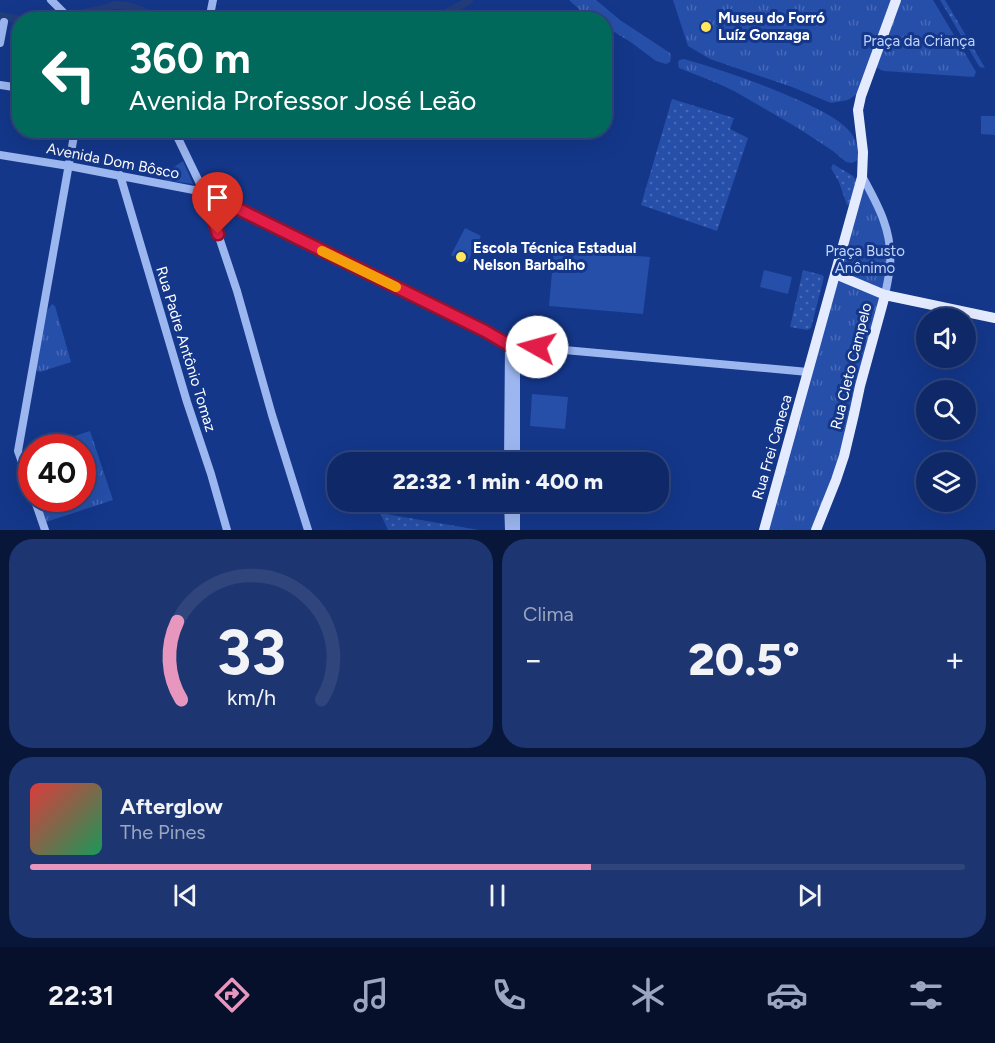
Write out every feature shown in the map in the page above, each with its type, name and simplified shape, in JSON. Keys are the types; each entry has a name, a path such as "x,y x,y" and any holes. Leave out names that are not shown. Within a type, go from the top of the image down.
{"main road":[{"name":"Rua Frei Caneca","path":"764,530 862,176 863,152 858,110 861,96 896,0"},
{"path":"835,274 885,295 995,318"},
{"name":"Rua Cleto Campelo","path":"816,530 844,456 885,295"}],"street":[{"path":"51,0 64,12"},
{"path":"0,43 4,22"},
{"path":"21,434 74,138"},
{"path":"179,138 204,192 237,291 308,530"},
{"name":"Avenida Dom Bôsco","path":"0,155 204,192 512,345"},
{"name":"Rua Padre Antônio Tomaz","path":"120,175 227,530"},
{"name":"Rua Cleto Campelo","path":"862,176 878,204 889,237 890,266 885,295"},
{"path":"512,345 808,372"},
{"path":"508,452 512,345"},
{"path":"512,345 516,452"},
{"path":"39,512 45,530"},
{"path":"508,512 509,530"},
{"path":"516,512 516,530"}],"green space":[{"path":"569,0 596,0 610,12 582,12"},
{"path":"673,0 893,0 857,94 848,100 831,103 710,59 688,46"},
{"name":"Praça da Criança","path":"900,0 933,0 976,72 974,77 884,71 876,67"},
{"path":"940,0 945,0 985,68 979,66"},
{"path":"612,13 670,53 670,62 666,64 656,61 612,30"},
{"path":"684,59 760,84 830,116 847,128 853,136 857,146 858,160 852,163 846,162 798,128 734,91 679,68 679,60"},
{"path":"672,99 734,118 730,129 748,138 717,231 641,205"},
{"path":"981,116 995,116 995,135 981,134"},
{"path":"183,161 193,184 165,180 165,173"},
{"path":"833,164 856,180 850,204 847,205 831,168"},
{"name":"Praça Busto Anônimo","path":"863,181 886,233 889,264 883,293 838,274"},
{"path":"465,228 481,236 467,263 451,255"},
{"path":"554,250 650,257 643,314 549,306"},
{"path":"764,270 792,277 788,294 760,287"},
{"path":"803,270 824,277 811,328 807,330 790,327"},
{"path":"836,276 884,297 850,423 815,530 764,530"},
{"path":"52,304 55,306 71,362 40,372 36,368 47,311"},
{"path":"532,394 568,397 565,429 530,426"},
{"path":"96,449 113,500 96,506"},
{"path":"39,512 76,512 43,523"},
{"path":"380,513 479,530 388,530"}],"waterway":[{"path":"448,12 469,0"},
{"path":"89,12 114,5 128,6 144,12"},
{"path":"0,16 12,18"}],"slow traffic":[{"path":"322,251 396,287"}],"place":[{"name":"Museu do Forró Luíz Gonzaga","path":"706,27"},
{"name":"Escola Técnica Estadual Nelson Barbalho","path":"461,257"}],"route":[{"path":"218,234 204,192 509,345 537,347"}]}
